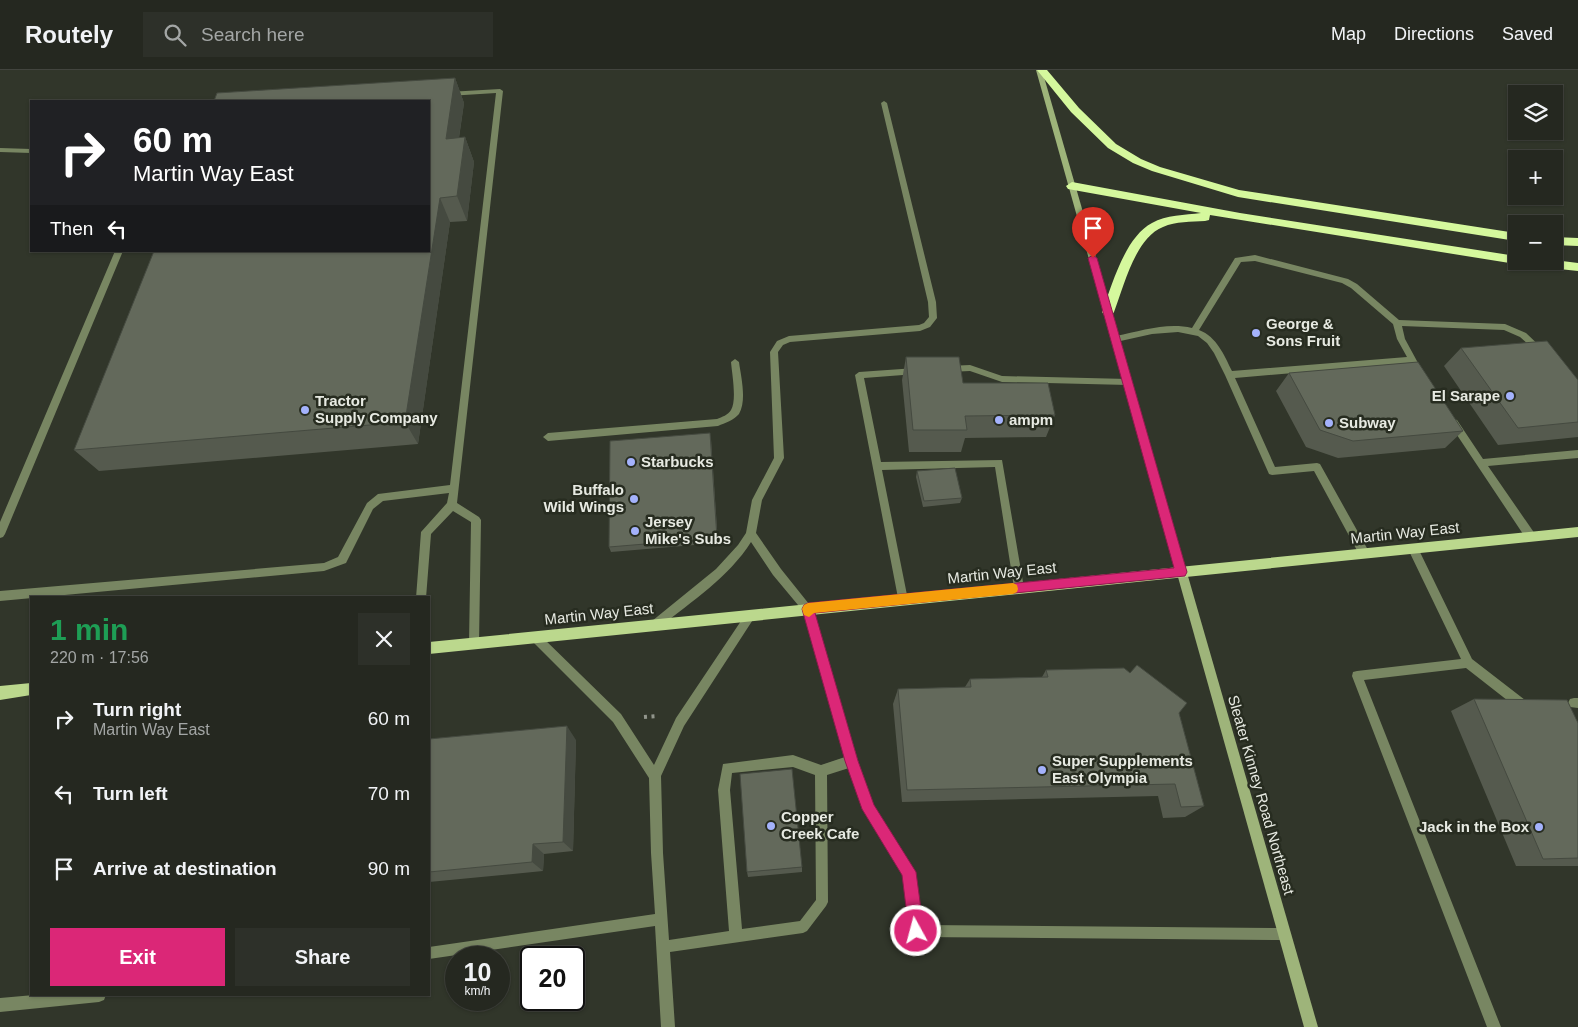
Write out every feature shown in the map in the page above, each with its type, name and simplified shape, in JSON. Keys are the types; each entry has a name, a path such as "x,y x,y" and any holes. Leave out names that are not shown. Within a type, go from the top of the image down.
{"highway":[{"path":"1040,70 1075,110 1112,146 1137,161 1156,169 1238,193 1508,237"},
{"path":"1072,186 1240,217 1508,259"},
{"path":"1108,312 1131,255 1140,241 1154,226 1184,218 1240,217"},
{"path":"1563,241 1578,242"},
{"path":"1563,265 1578,267"}],"main road":[{"name":"Sleater Kinney Road Northeast","path":"1040,70 1311,1027"},
{"name":"Martin Way East","path":"430,648 1578,532"},
{"path":"0,692 30,689"}],"lane":[{"path":"421,596 426,532 452,505 500,91 444,95"},
{"path":"656,624 732,560 751,534 756,501 775,470 779,458 774,352 780,343 789,339 920,328 927,325 933,318 932,302 884,103"},
{"path":"0,150 30,151"},
{"path":"0,534 119,252"},
{"path":"1196,330 1238,260 1256,258 1345,281 1354,286 1397,323 1401,339 1411,360 1427,384"},
{"path":"1397,323 1505,327 1523,335 1539,348 1550,362"},
{"path":"1116,340 1160,330 1196,330 1211,342 1229,375 1272,471 1317,467 1364,553"},
{"path":"1229,375 1411,360"},
{"path":"548,437 718,422 728,418 735,412 738,399 735,362"},
{"path":"942,370 970,368 1002,379 1128,382"},
{"path":"903,600 858,375 924,371"},
{"path":"1448,416 1531,537"},
{"path":"1481,463 1578,454"},
{"path":"877,466 999,463 1019,588"},
{"path":"0,596 324,567 342,560 370,506 381,497 454,488"},
{"path":"452,505 476,520 474,643"},
{"path":"751,534 777,572 808,609 852,761 869,809 909,872 916,931 1284,934"},
{"path":"1413,549 1468,663 1530,711"},
{"path":"668,1027 657,854 655,776 680,722 751,614"},
{"path":"535,637 617,718 655,776"},
{"path":"1468,663 1357,676 1494,1027"},
{"path":"736,936 724,790 727,768 793,761 821,770 852,761"},
{"path":"663,947 803,927 822,902 821,770"},
{"path":"430,953 661,919"},
{"path":"0,1005 89,996"}],"path":[{"path":"638,718 661,715"}],"building":[{"path":"455,78 446,139 465,137 457,196 440,198 405,422 74,450 154,252 430,252 430,100 214,100 217,93"},
{"path":"1547,341 1578,380 1578,422 1518,428 1461,348"},
{"path":"906,357 959,357 963,383 1048,383 1055,415 965,416 967,430 913,430"},
{"path":"1418,362 1463,431 1353,441 1320,430 1289,373"},
{"path":"710,433 717,538 609,547 610,441"},
{"path":"955,468 962,498 924,501 917,471"},
{"path":"1137,665 1187,703 1179,713 1204,806 1181,807 1175,784 907,790 898,689 971,687 970,679 1048,677 1046,670 1124,668 1130,673"},
{"name":"Jack in the Box","path":"1474,699 1567,700 1578,723 1578,858 1543,859"},
{"path":"567,726 563,842 533,844 532,862 430,872 430,739"},
{"name":"Copper Creek Cafe","path":"792,769 802,867 747,872 740,774"}],"slow traffic":[{"path":"809,612 808,609 1013,589"}],"place":[{"name":"George & Sons Fruit","path":"1256,333"},
{"name":"El Sarape","path":"1510,396"},
{"name":"Tractor Supply Company","path":"305,410"},
{"name":"ampm","path":"999,420"},
{"name":"Subway","path":"1329,423"},
{"name":"Starbucks","path":"631,462"},
{"name":"Buffalo Wild Wings","path":"634,499"},
{"name":"Jersey Mike's Subs","path":"635,531"},
{"name":"Super Supplements East Olympia","path":"1042,770"},
{"name":"Copper Creek Cafe","path":"771,826"},
{"name":"Jack in the Box","path":"1539,827"}],"route":[{"path":"916,931 909,872 869,809 852,761 808,609 1181,572 1093,258"}]}
